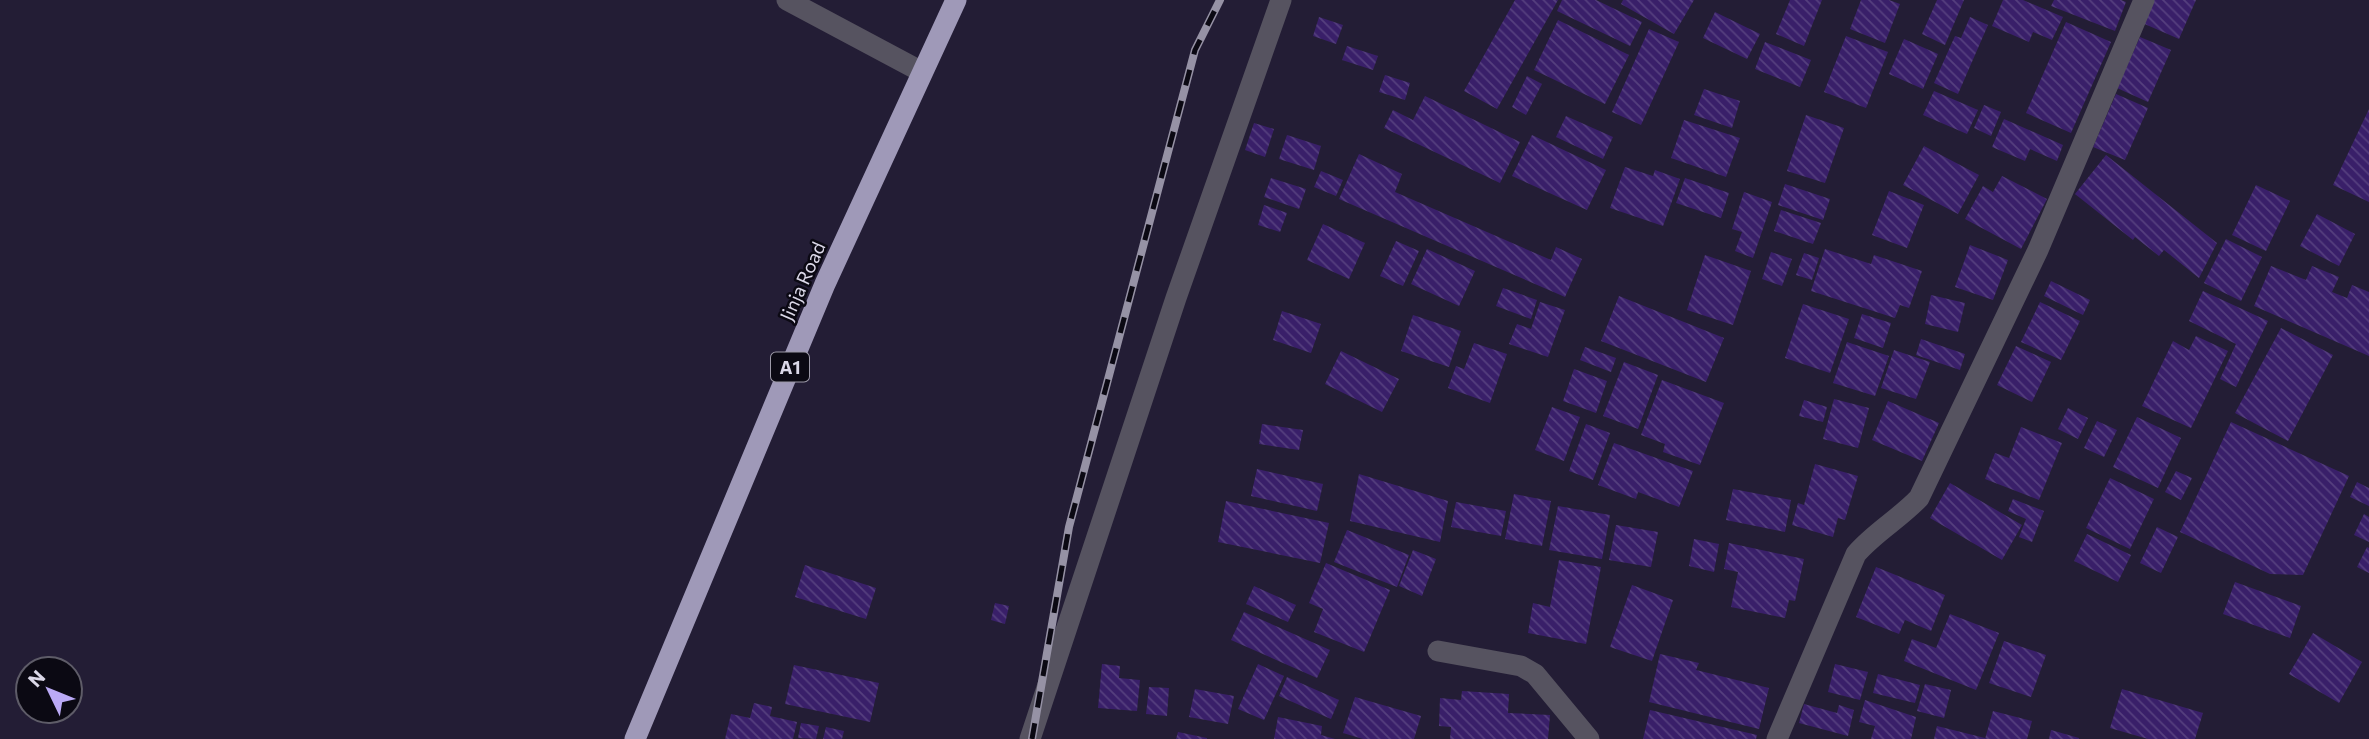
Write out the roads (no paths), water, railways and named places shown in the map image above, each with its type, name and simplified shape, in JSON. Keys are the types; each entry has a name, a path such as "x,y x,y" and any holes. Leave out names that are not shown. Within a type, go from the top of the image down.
{"highway":[{"name":"Jinja Road","path":"635,739 825,284 956,0"}],"street":[{"path":"787,0 922,72"},
{"path":"1030,739 1176,298 1281,0"},
{"path":"1777,739 1856,554 1870,538 1906,512 1919,498 2038,250 2144,0"},
{"path":"1438,651 1521,666 1535,674 1589,739"}],"railway":[{"path":"1032,739 1069,527 1195,50 1220,0"}]}
